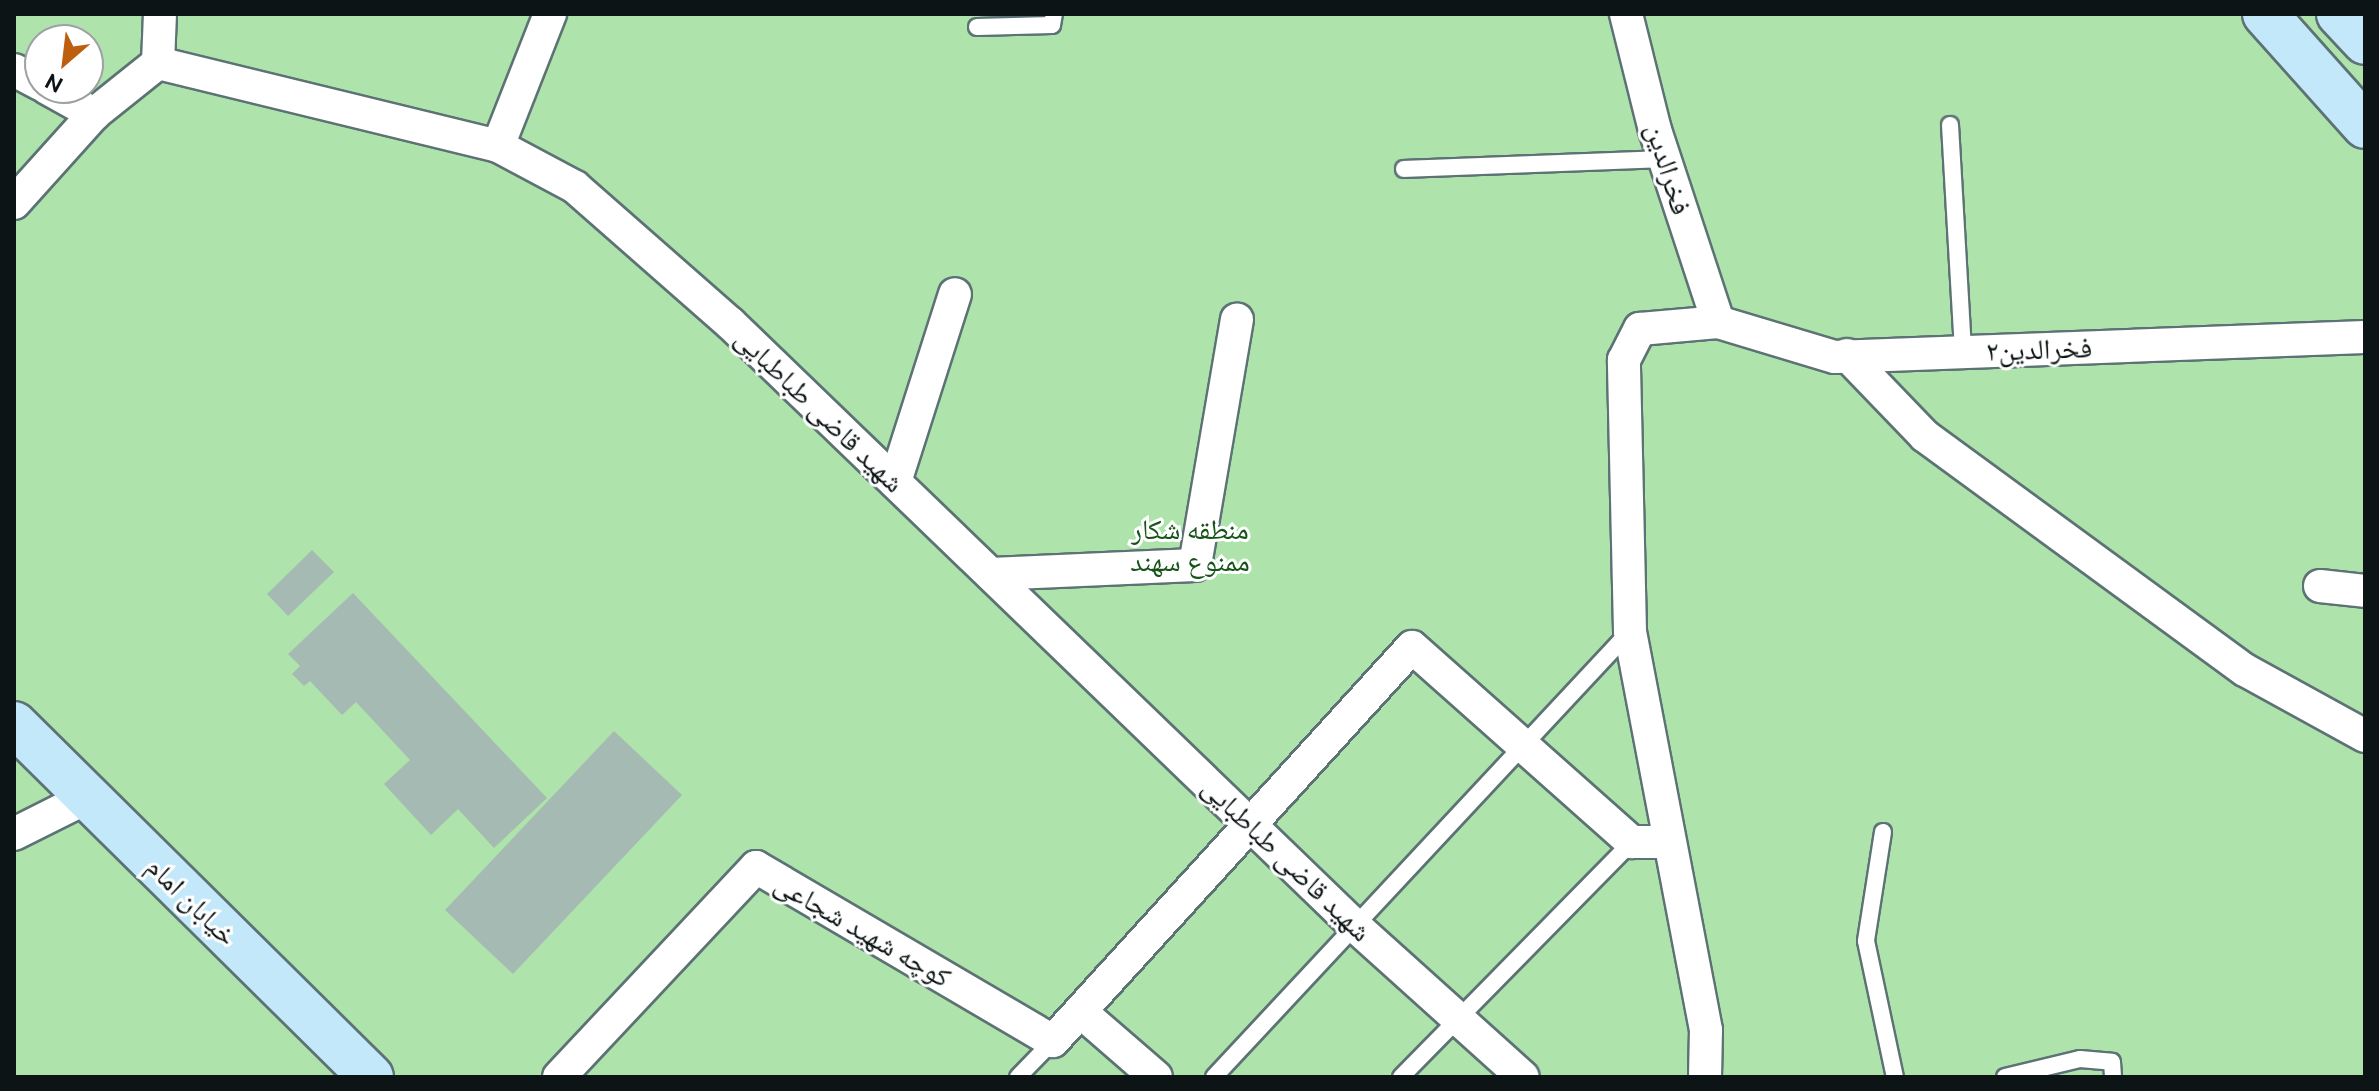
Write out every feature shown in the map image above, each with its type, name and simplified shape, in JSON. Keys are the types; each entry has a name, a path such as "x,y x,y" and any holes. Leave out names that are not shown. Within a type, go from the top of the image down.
{"main road":[{"path":"2265,14 2365,126"},
{"path":"2339,14 2365,42"},
{"name":"خیابان امام","path":"14,724 369,1076"}],"street":[{"path":"14,203 94,114 158,63 160,14"},
{"path":"498,146 550,14"},
{"name":"فخرالدین","path":"1626,14 1664,159 1718,322"},
{"name":"شهید قاضی طباطبایی","path":"158,63 498,146 575,187 895,482 1354,925 1523,1077"},
{"path":"76,104 94,114"},
{"path":"895,482 955,294"},
{"path":"991,574 1195,565 1237,320"},
{"path":"1705,1077 1706,1030 1666,842 1630,631 1624,360 1640,329 1718,322"},
{"name":"فخرالدین۲","path":"1718,322 1766,341 1847,355 2365,337"},
{"path":"1847,355 1925,436 2245,670 2365,736"},
{"path":"2320,586 2365,591"},
{"path":"1053,1041 1412,647 1632,842 1666,842"},
{"path":"14,834 86,798"},
{"name":"کوچه شهید شجاعی","path":"559,1077 756,867 1053,1041"},
{"path":"1081,1012 1156,1077"}],"lane":[{"path":"977,27 1052,25 1054,14"},
{"path":"1950,125 1963,351"},
{"path":"1404,169 1664,159"},
{"path":"1214,1077 1521,744 1630,631"},
{"path":"1883,832 1866,941 1895,1077"},
{"path":"1401,1077 1454,1018 1632,842"},
{"path":"1018,1077 1053,1041"},
{"path":"2005,1077 2080,1059 2112,1062 2113,1077"}],"green space":[{"name":"منطقه شکار ممنوع سهند","path":"14,14 2365,14 2365,1077 14,1077"}],"building":[{"path":"312,550 334,572 288,616 267,594"},
{"path":"353,593 547,798 494,848 458,809 431,835 384,784 410,760 356,702 342,715 310,681 304,686 292,674 300,666 288,654"},
{"path":"614,731 682,795 513,974 445,910"}]}
